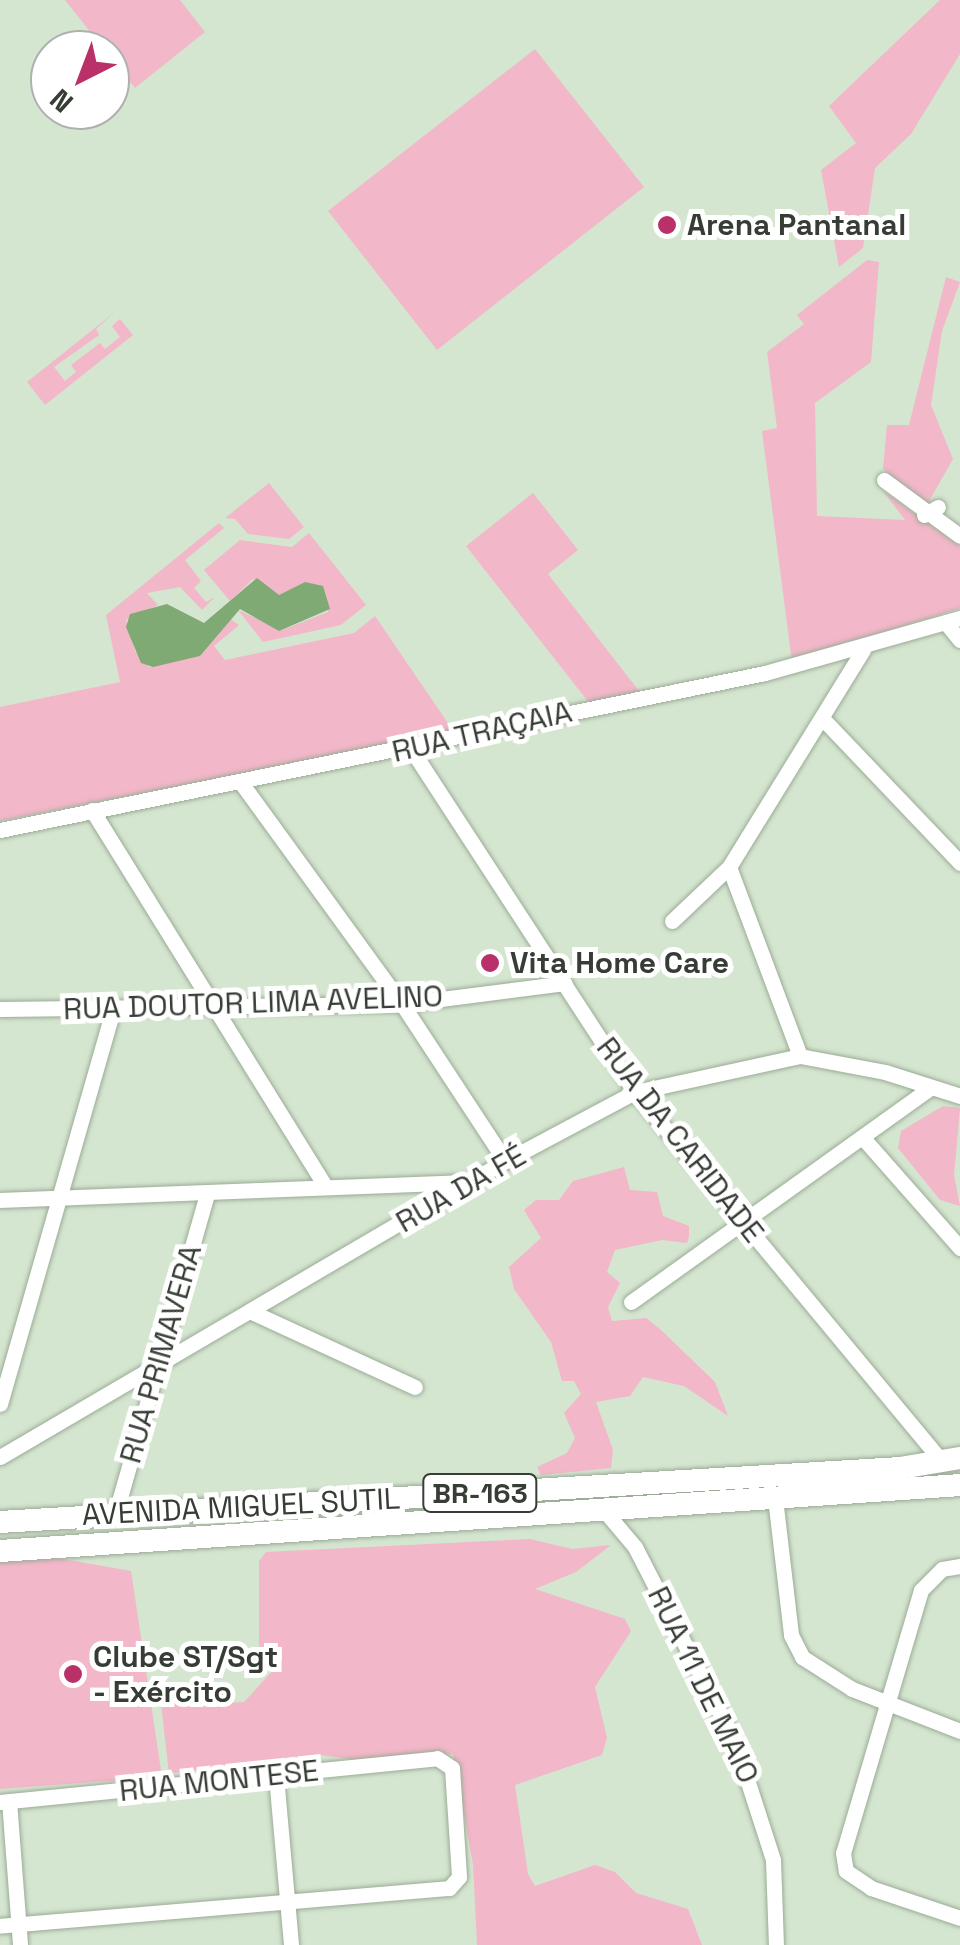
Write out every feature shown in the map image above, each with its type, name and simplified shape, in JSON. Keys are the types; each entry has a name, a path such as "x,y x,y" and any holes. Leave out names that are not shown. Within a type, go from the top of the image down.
{"highway":[{"name":"AVENIDA MIGUEL SUTIL","path":"0,1522 951,1460"},
{"name":"AVENIDA MIGUEL SUTIL","path":"0,1551 960,1485"}],"street":[{"path":"884,480 960,536"},
{"path":"953,620 960,640"},
{"name":"RUA TRAÇAIA","path":"1,834 92,810 411,749 863,650 953,620"},
{"path":"672,921 730,867 863,650"},
{"path":"823,719 960,863"},
{"name":"RUA DA CARIDADE","path":"411,749 636,1092 744,1226 951,1460"},
{"path":"242,784 402,1004 505,1161"},
{"path":"92,810 325,1186"},
{"path":"730,867 800,1056"},
{"name":"RUA DOUTOR LIMA AVELINO","path":"0,1009 402,1004 565,984"},
{"path":"0,1404 114,1009"},
{"name":"RUA DA FÉ","path":"0,1457 254,1313 505,1161 636,1092 800,1056 960,1096"},
{"path":"631,1302 744,1226 930,1088"},
{"path":"863,1138 960,1248"},
{"path":"0,1200 470,1182"},
{"name":"RUA PRIMAVERA","path":"115,1514 154,1369 208,1194"},
{"path":"254,1313 415,1387"},
{"path":"775,1498 791,1635 802,1657 852,1689 887,1698 960,1730"},
{"name":"RUA 11 DE MAIO","path":"632,1506 636,1547"},
{"name":"RUA 11 DE MAIO","path":"603,1509 636,1547 735,1742 760,1806 778,1899 776,1945"},
{"path":"960,1566 942,1569 921,1590 842,1853 846,1870 871,1888 960,1918"},
{"name":"RUA MONTESE","path":"4,1801 438,1758 452,1768 459,1878 449,1888 286,1900"},
{"path":"276,1776 291,1945"},
{"path":"4,1801 20,1945"},
{"path":"0,1926 286,1900"}],"shaded area":[{"path":"65,0 180,0 205,32 135,88 130,82 130,30 89,30"},
{"path":"940,0 960,0 960,54 911,134 875,168 863,248 839,267 821,170 856,143 829,106"},
{"path":"535,49 644,187 437,350 328,211"},
{"path":"867,260 879,262 871,362 815,403 817,516 905,520 883,491 960,546 960,608 792,662 762,431 777,428 767,352 804,324 797,315"},
{"path":"946,277 960,282 942,331 931,405 953,459 925,508 883,469 887,425 909,425"},
{"path":"115,312 96,329 99,335 54,367 65,381 76,372 71,365 100,343 105,349 120,337 112,326 120,319 133,335 45,405 27,382"},
{"path":"269,483 304,527 289,539 248,534 235,519 225,518"},
{"path":"533,493 578,550 548,574 639,691 590,704 466,546"},
{"path":"219,523 224,528 185,560 201,581 194,588 206,602 215,597 202,610 180,587 147,593 158,605 126,620 135,651 149,667 200,656 230,619 239,625 214,646 225,660 354,633 375,616 454,732 0,821 0,707 120,682 106,615"},
{"path":"309,533 366,605 341,625 263,642 238,610 282,630 328,612 323,586 301,585 279,595 253,579 230,601 204,570 240,540 292,547"},
{"path":"257,578 279,595 305,582 323,586 330,609 279,631 240,609 200,656 153,667 141,663 126,627 130,614 167,604 204,623"},
{"path":"943,1106 960,1108 954,1175 960,1206 940,1200 898,1148 901,1131"},
{"path":"624,1167 630,1190 657,1192 663,1216 689,1226 689,1237 687,1243 662,1240 615,1250 607,1272 620,1283 608,1307 612,1321 646,1318 660,1329 715,1382 728,1416 684,1386 643,1377 630,1396 596,1402 613,1450 611,1468 541,1475 537,1467 567,1453 575,1438 564,1413 581,1394 574,1381 562,1381 551,1342 514,1289 509,1267 541,1238 524,1210 536,1200 559,1200 573,1181"},
{"path":"530,1539 572,1549 611,1545 576,1572 535,1589 625,1619 631,1631 595,1687 607,1738 602,1755 515,1785 528,1874 535,1886 595,1865 615,1872 636,1893 688,1909 702,1945 477,1945 473,1864 453,1754 367,1761 319,1755 273,1767 169,1773 159,1687 224,1684 224,1703 244,1702 276,1667 260,1653 259,1561 266,1552"},
{"name":"Clube ST/Sgt - Exército","path":"52,1557 131,1571 162,1777 0,1789 0,1561"}],"place":[{"name":"Arena Pantanal","path":"667,225"},
{"name":"Vita Home Care","path":"490,963"},
{"name":"Clube ST/Sgt - Exército","path":"73,1674"}]}
